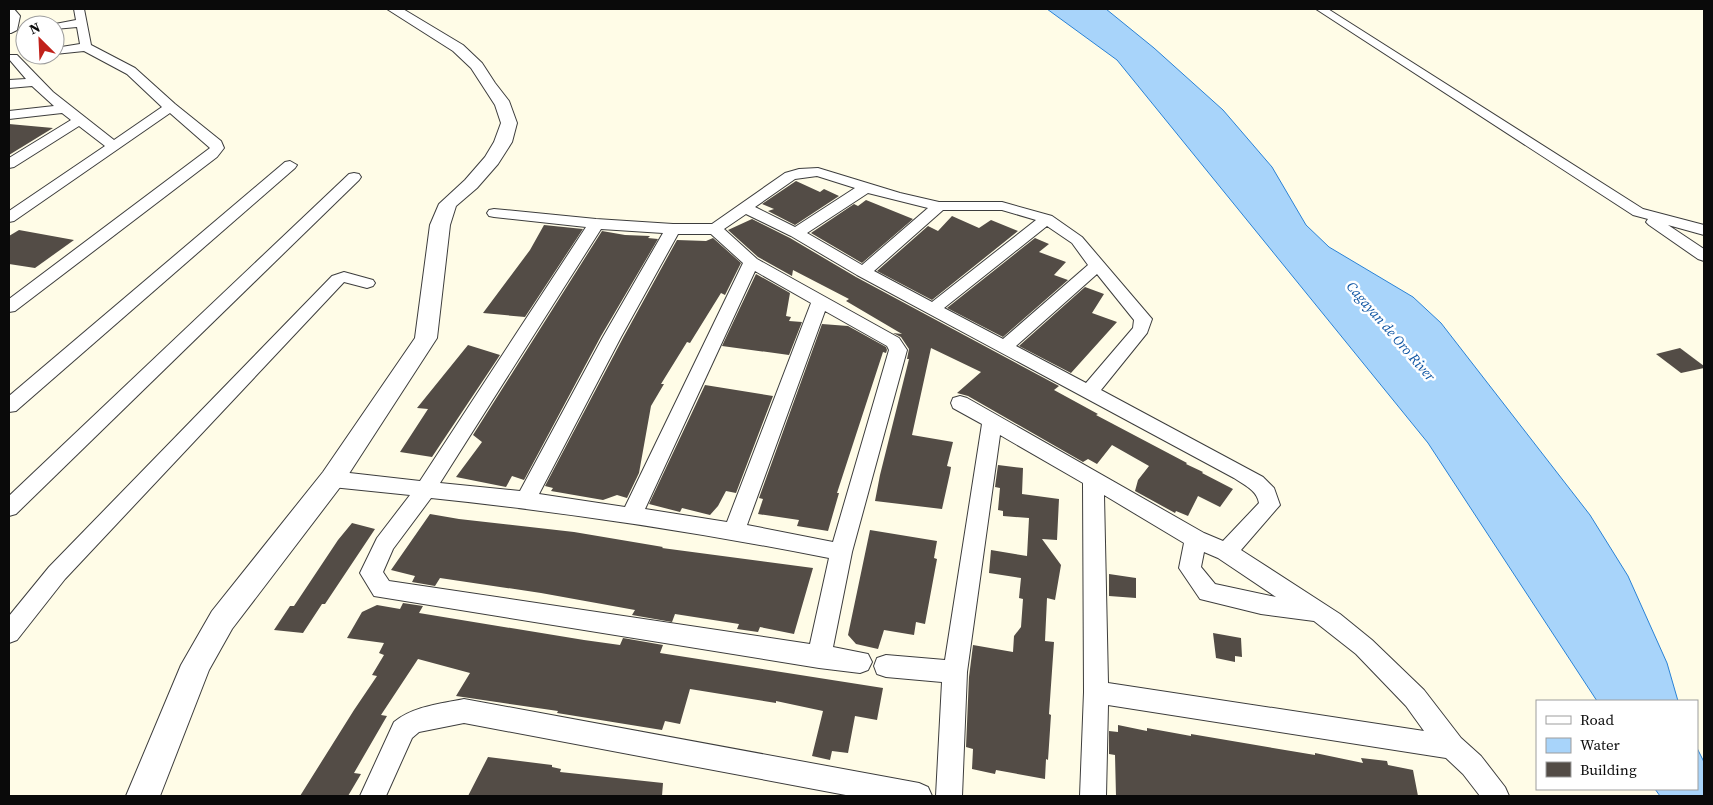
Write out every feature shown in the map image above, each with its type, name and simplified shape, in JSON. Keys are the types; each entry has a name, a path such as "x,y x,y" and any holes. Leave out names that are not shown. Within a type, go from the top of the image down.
{"street":[{"path":"79,9 86,47"},
{"path":"144,796 170,726 200,657 222,620 332,479 426,338 440,224 445,211 448,204 471,184 492,160 504,142 509,123 503,104 469,57 458,48 394,9"},
{"path":"1321,9 1704,256"},
{"path":"9,10 15,16 10,30"},
{"path":"65,25 82,23"},
{"path":"9,307 218,148 213,141 170,107 131,71 86,47 65,50"},
{"path":"21,65 33,82 63,108 114,146"},
{"path":"9,84 33,82"},
{"path":"9,218 170,107"},
{"path":"9,115 63,108"},
{"path":"9,164 79,120"},
{"path":"9,406 290,165"},
{"path":"494,213 596,224 673,229 715,228 790,176 799,173 818,172 897,197 939,206 1002,206 1024,211 1047,219 1077,240 1097,266 1110,277 1143,319 1141,330 1089,392"},
{"path":"9,508 354,177"},
{"path":"796,233 867,187"},
{"path":"863,272 939,206"},
{"path":"745,208 796,233 863,272 1241,474 1268,492 1270,505 1226,552"},
{"path":"1638,212 1704,230"},
{"path":"933,309 1047,219"},
{"path":"596,224 425,490 385,544 371,572 382,589 860,662"},
{"path":"715,228 752,262 893,342 898,350 841,552 820,657"},
{"path":"526,500 612,336 673,229"},
{"path":"632,517 752,262"},
{"path":"1004,347 1097,266"},
{"path":"9,633 57,573 338,279 344,277 367,283"},
{"path":"734,531 820,302"},
{"path":"960,403 1196,539 1226,552 1319,612 1364,647 1415,698 1452,747 1472,765 1496,796"},
{"path":"949,796 955,672 992,422"},
{"path":"1093,478 1096,692 1093,796"},
{"path":"332,479 526,500 734,531 841,552"},
{"path":"1196,539 1190,568 1208,592 1261,604 1319,612"},
{"path":"886,666 955,672"},
{"path":"1096,692 1452,747"},
{"path":"373,796 403,730 412,722 464,712 919,796"}],"water":[{"name":"Cagayan de Oro River","path":"1047,9 1106,9 1154,48 1223,110 1272,167 1306,225 1329,247 1413,297 1441,323 1590,515 1628,576 1667,663 1678,700 1596,700 1428,443 1117,60"},
{"path":"1698,750 1704,762 1704,796 1660,796 1656,790 1698,790"}],"building":[{"path":"9,124 53,128 9,155"},
{"path":"796,181 820,192 824,189 839,196 795,225 768,211 774,209 762,204"},
{"path":"866,200 913,219 862,263 811,233 854,204 858,206"},
{"path":"952,216 979,228 991,220 1018,231 932,300 877,271 928,226 938,231"},
{"path":"752,219 1059,386 1054,390 1098,414 1096,415 1233,489 1220,507 1198,496 1188,516 1176,511 1175,513 1135,491 1138,480 1149,466 1112,445 1097,464 1088,459 1083,462 968,396 957,393 981,372 931,348 912,435 953,442 947,466 951,467 942,509 875,501 909,359 907,359 909,349 901,337 893,333 902,334 846,301 849,299 793,270 792,276 758,257 728,230"},
{"path":"544,225 583,229 525,317 483,313 530,250"},
{"path":"19,230 74,240 35,268 9,264 9,236"},
{"path":"602,231 625,235 650,236 648,238 658,239 601,336 524,480 512,476 506,487 456,477 482,442 473,435"},
{"path":"713,238 741,263 725,295 721,293 690,343 687,342 661,384 664,384 651,406 639,473 627,498 617,495 603,500 551,491 553,488 545,486 677,240 706,241"},
{"path":"1035,238 1049,244 1039,252 1066,262 1054,275 1068,280 1003,337 947,308"},
{"path":"756,274 790,293 786,316 791,317 789,321 802,322 789,355 722,346"},
{"path":"1085,287 1104,294 1092,313 1117,322 1071,373 1019,346"},
{"path":"822,324 848,326 886,347 887,350 886,353 883,352 837,493 839,493 828,531 797,526 799,520 758,514 763,499 759,498"},
{"path":"468,345 500,355 432,457 400,452 428,409 417,408"},
{"path":"1680,348 1704,366 1704,368 1681,373 1656,354"},
{"path":"705,385 773,396 736,493 726,491 718,506 710,515 682,508 680,512 649,504"},
{"path":"998,465 1023,468 1022,494 1059,499 1057,540 1042,539 1061,565 1055,600 1047,598 1045,641 1054,642 1049,714 1051,715 1045,779 996,770 995,774 972,769 973,749 966,747 969,677 973,645 1013,652 1014,636 1021,627 1023,599 1019,598 1021,578 989,573 991,550 1027,556 1029,518 1003,516 1003,511 998,510 1000,488 995,487"},
{"path":"430,514 574,532 662,548 813,568 794,634 760,627 758,632 737,629 739,624 675,614 672,622 632,615 635,610 541,593 440,578 435,586 412,582 415,576 391,570"},
{"path":"352,523 375,529 325,604 322,604 303,633 274,630 290,606 294,606 338,540"},
{"path":"870,530 937,541 934,558 937,559 925,624 916,622 914,635 884,630 878,649 856,644 848,635"},
{"path":"1109,574 1136,578 1136,598 1109,596"},
{"path":"403,603 423,606 419,613 620,645 623,638 663,645 660,653 883,688 877,720 855,716 848,753 832,751 830,760 812,756 823,711 776,701 776,703 690,689 680,724 665,721 662,730 557,713 558,711 456,696 470,673 418,659 381,715 387,716 354,773 361,774 348,796 300,796 377,676 372,675 384,655 379,653 384,643 347,638 362,612 377,605 400,609"},
{"path":"1213,633 1241,638 1242,657 1235,656 1235,662 1216,658"},
{"path":"1118,725 1147,731 1147,728 1191,736 1191,734 1315,755 1315,753 1363,763 1361,758 1387,761 1388,765 1413,770 1418,796 1116,796 1115,755 1109,754 1109,731 1118,732"},
{"path":"488,757 552,765 552,767 561,769 560,772 663,783 662,796 468,796"}]}
